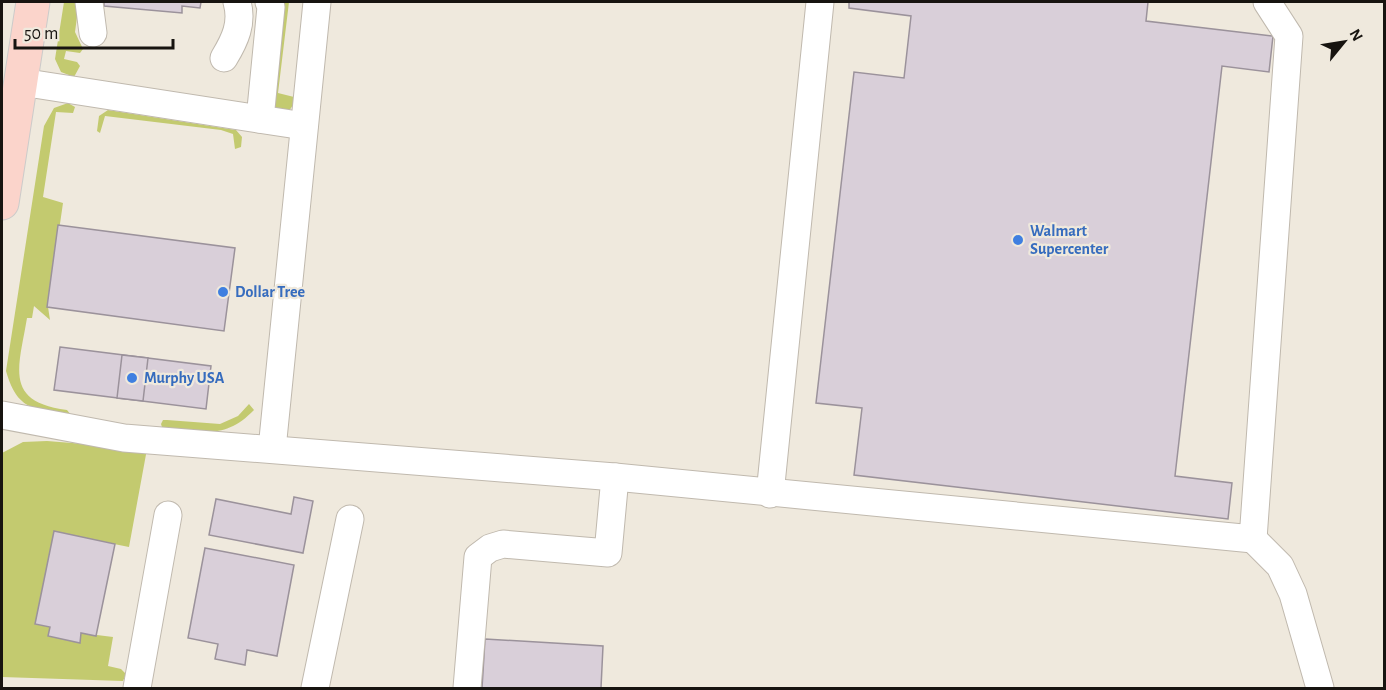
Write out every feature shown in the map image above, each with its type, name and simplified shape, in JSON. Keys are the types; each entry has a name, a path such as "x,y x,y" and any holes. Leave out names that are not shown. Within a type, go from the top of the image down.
{"main road":[{"path":"2,203 33,2"}],"lane":[{"path":"89,2 93,33"},
{"path":"224,58 236,39 241,14 237,2"},
{"path":"260,119 269,2"},
{"path":"272,449 317,2"},
{"path":"770,494 820,2"},
{"path":"1253,539 1289,36 1267,2"},
{"path":"21,82 304,126"},
{"path":"2,415 124,438 615,477 770,494 1253,539 1280,566 1285,575 1293,594 1320,688"},
{"path":"467,688 478,557 490,548 503,544 608,553 615,477"},
{"path":"137,688 168,515"},
{"path":"315,688 350,519"}],"green space":[{"path":"64,2 79,2 75,32 83,49 80,53 66,51 64,59 77,62 80,66 74,77 61,72 55,59"},
{"path":"281,2 289,2 278,93 294,97 295,102 289,111 274,111"},
{"path":"68,103 75,107 73,113 56,112 43,197 63,203 48,307 50,320 34,306 32,318 27,318 19,367 24,390 33,399 47,406 67,410 71,415 29,406 16,394 6,371 44,126 54,108"},
{"path":"108,110 236,130 242,137 241,147 235,149 233,134 221,130 105,116 100,133 97,131 99,116"},
{"path":"249,404 254,410 243,420 222,430 200,432 162,427 161,424 163,420 167,420 220,424 238,416"},
{"path":"47,441 147,449 129,547 54,532 35,624 50,627 49,636 79,643 81,633 113,637 108,666 121,669 126,674 123,681 2,677 2,453 23,442"}],"building":[{"path":"104,2 201,2 200,8 182,6 182,13 104,6"},
{"name":"Walmart Supercenter","path":"849,2 1148,2 1146,21 1273,36 1269,72 1222,66 1175,476 1232,483 1228,519 854,475 862,408 816,403 854,72 904,78 911,16 849,8"},
{"path":"58,225 235,248 224,331 47,307"},
{"path":"60,347 211,366 206,409 54,390"},
{"name":"Murphy USA","path":"122,355 148,358 143,401 117,398"},
{"path":"294,497 313,501 303,553 209,535 216,499 291,514"},
{"path":"54,531 115,544 96,636 81,633 80,643 48,636 50,627 35,624"},
{"path":"205,548 294,565 277,656 247,650 245,665 215,659 218,644 188,638"},
{"path":"485,639 603,646 601,688 482,688"}],"place":[{"name":"Walmart Supercenter","path":"1018,240"},
{"name":"Dollar Tree","path":"223,292"},
{"name":"Murphy USA","path":"132,378"}]}
